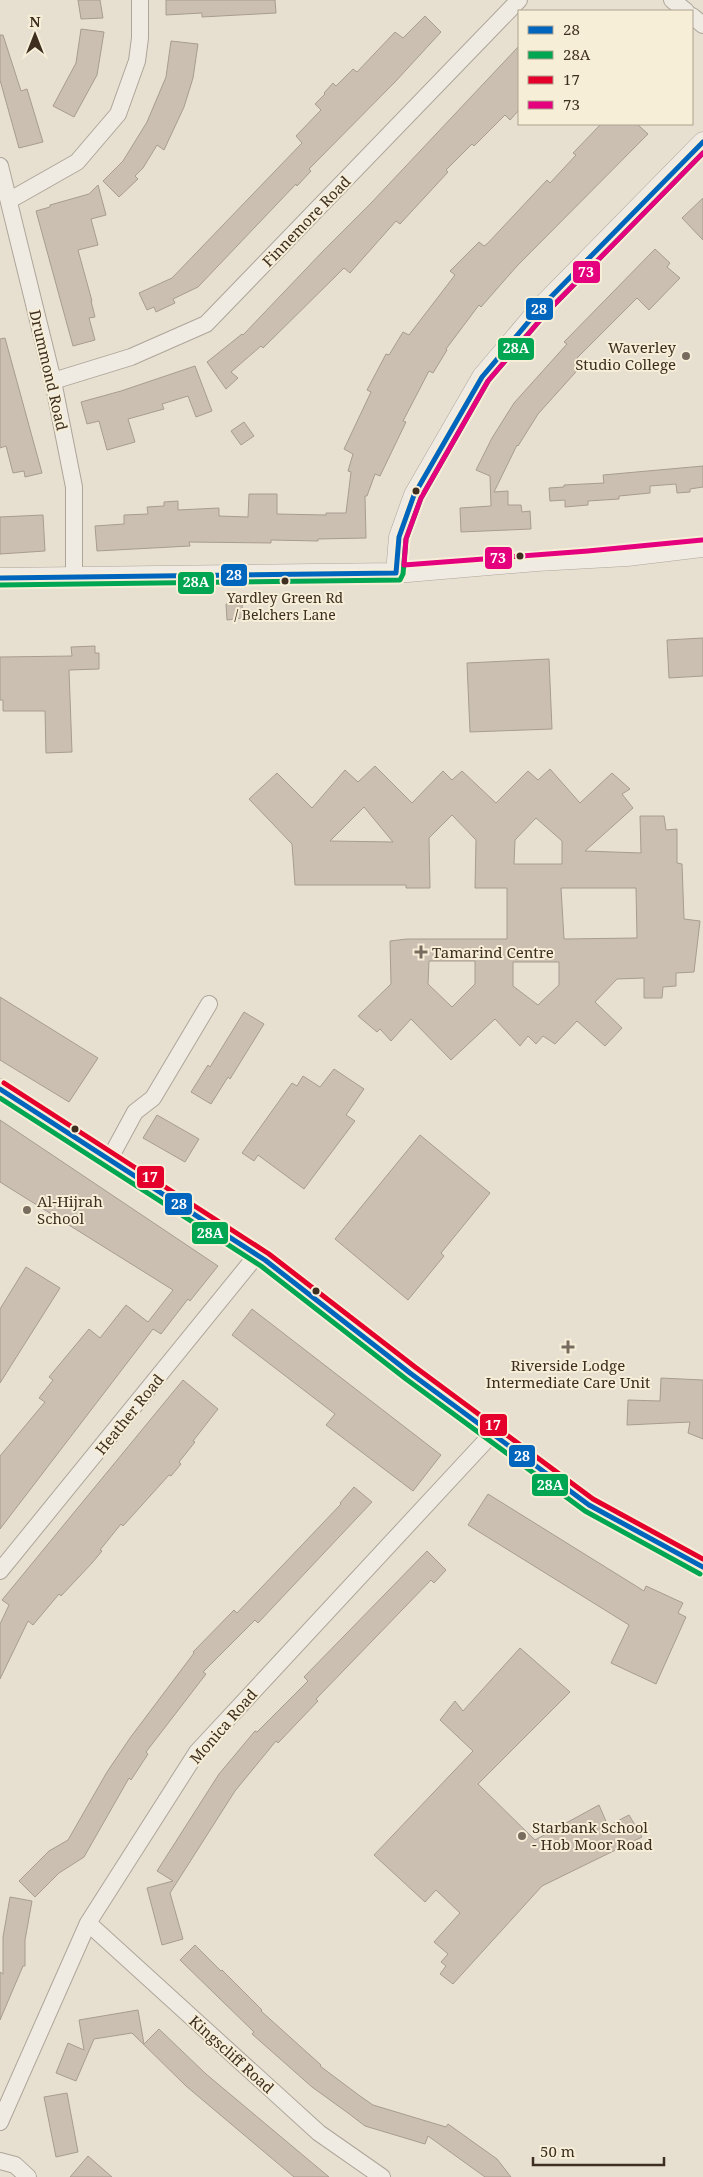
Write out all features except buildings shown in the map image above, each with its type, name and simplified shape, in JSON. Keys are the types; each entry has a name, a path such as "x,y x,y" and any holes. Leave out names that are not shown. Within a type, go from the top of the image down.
{"street":[{"path":"10,200 77,162 118,114 137,61 140,38 140,0"},
{"name":"Finnemore Road","path":"53,381 131,357 206,324 520,0"},
{"path":"672,0 685,10"},
{"path":"693,17 703,25"},
{"path":"396,573 399,537 414,495 482,377 541,306 703,142"},
{"name":"Drummond Road","path":"0,166 10,200 53,381 74,487 74,577"},
{"path":"0,578 396,573 537,561 627,556 703,547"},
{"path":"109,1160 135,1112 153,1098 209,1004"},
{"path":"0,1089 256,1256 492,1434 589,1504 689,1561 703,1567"},
{"name":"Heather Road","path":"0,1571 256,1256"},
{"name":"Monica Road","path":"0,2122 88,1923 197,1752 312,1627 425,1509 492,1434"},
{"name":"Kingscliff Road","path":"88,1923 319,2133 382,2177"},
{"path":"0,2161 14,2166 28,2177"}],"transit line":[{"name":"28","path":"0,578 396,573 399,537 414,495 482,377 541,307 703,142"},
{"name":"28A","path":"0,585 400,580 403,574 406,539 421,498 488,381 547,312 703,153"},
{"name":"73","path":"702,540 404,565 406,539 421,498 488,381 547,312 703,153"},
{"name":"17","path":"4,1083 269,1254 415,1367 593,1499 703,1559"},
{"name":"28","path":"0,1089 265,1260 410,1373 589,1505 703,1567"},
{"name":"28A","path":"0,1098 261,1266 406,1379 585,1511 700,1574"}],"place":[{"name":"Waverley Studio College","path":"686,356"},
{"name":"Yardley Green Rd / Belchers Lane","path":"285,581"},
{"name":"Tamarind Centre","path":"421,952"},
{"name":"Al-Hijrah School","path":"27,1210"},
{"name":"Riverside Lodge Intermediate Care Unit","path":"568,1347"},
{"name":"Starbank School - Hob Moor Road","path":"522,1836"}]}
